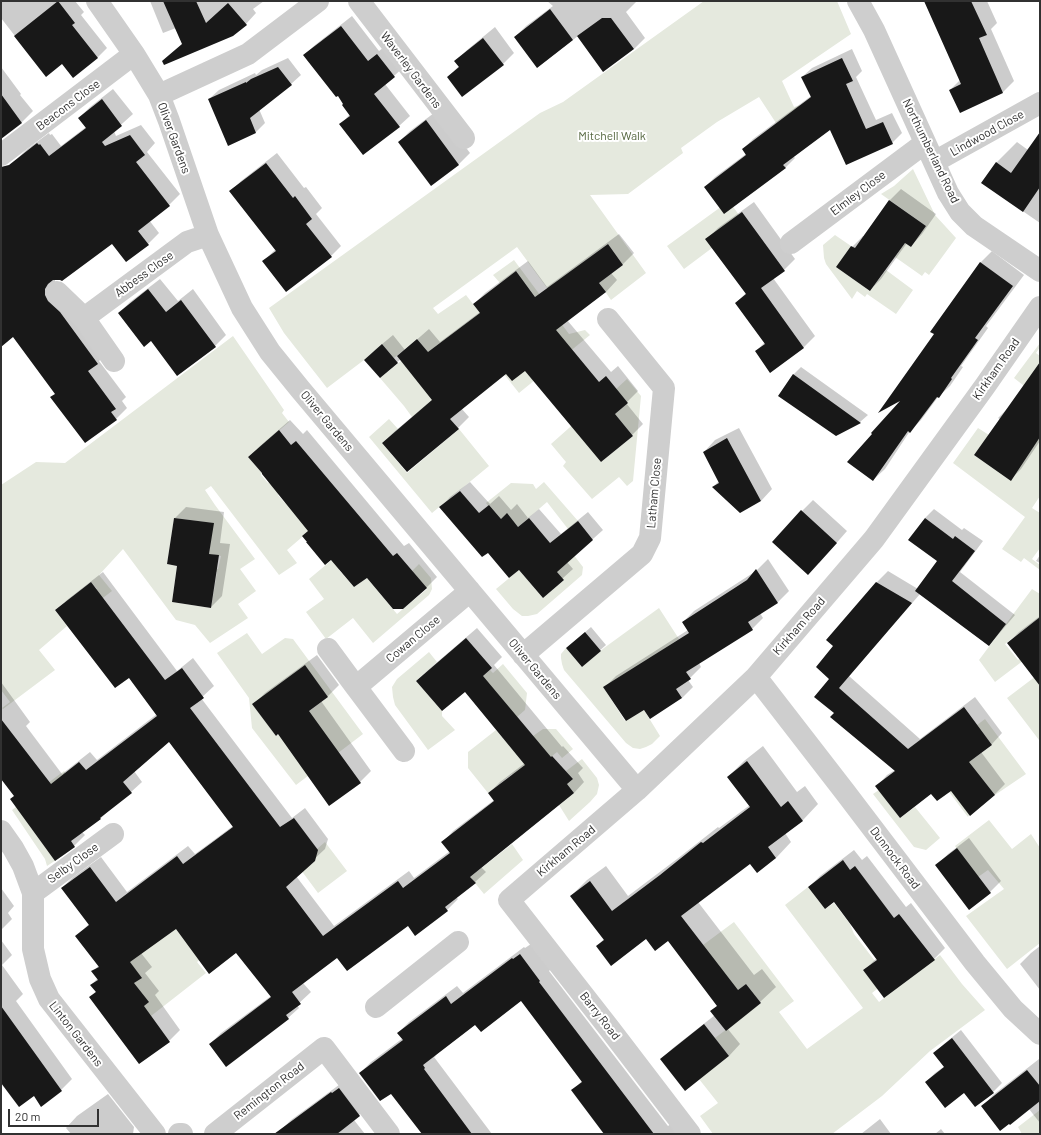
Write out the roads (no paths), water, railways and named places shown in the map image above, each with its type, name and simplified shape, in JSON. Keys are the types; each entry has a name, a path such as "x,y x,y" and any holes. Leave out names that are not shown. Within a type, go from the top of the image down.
{"street":[{"name":"Oliver Gardens","path":"97,1 134,54 159,95 170,121 208,235 242,308 270,352 637,790"},
{"path":"159,95 248,54 318,1"},
{"name":"Waverley Gardens","path":"359,1 464,138"},
{"name":"Northumberland Road","path":"858,1 874,30 948,193 960,212 974,226 1040,271"},
{"name":"Beacons Close","path":"1,155 134,54"},
{"name":"Lindwood Close","path":"934,162 1040,103"},
{"name":"Elmley Close","path":"791,243 925,143"},
{"name":"Abbess Close","path":"84,318 187,242 208,235"},
{"path":"58,292 84,318 114,362"},
{"name":"Kirkham Road","path":"509,900 637,790 756,677 874,539 985,386 1040,307"},
{"name":"Latham Close","path":"523,655 642,554 650,538 664,388 608,318"},
{"name":"Cowan Close","path":"356,687 470,591"},
{"path":"328,649 404,751"},
{"name":"Dunnock Road","path":"756,677 975,963 1013,1009 1040,1034"},
{"name":"Selby Close","path":"33,893 113,834"},
{"name":"Linton Gardens","path":"5,846 23,866 33,893 34,949 40,979 49,999 154,1134"},
{"name":"Barry Road","path":"509,900 690,1134"},
{"path":"376,1007 458,942"},
{"name":"Remington Road","path":"215,1134 324,1048 389,1134"}],"park label":[{"name":"Mitchell Walk","path":"612,136"}]}
